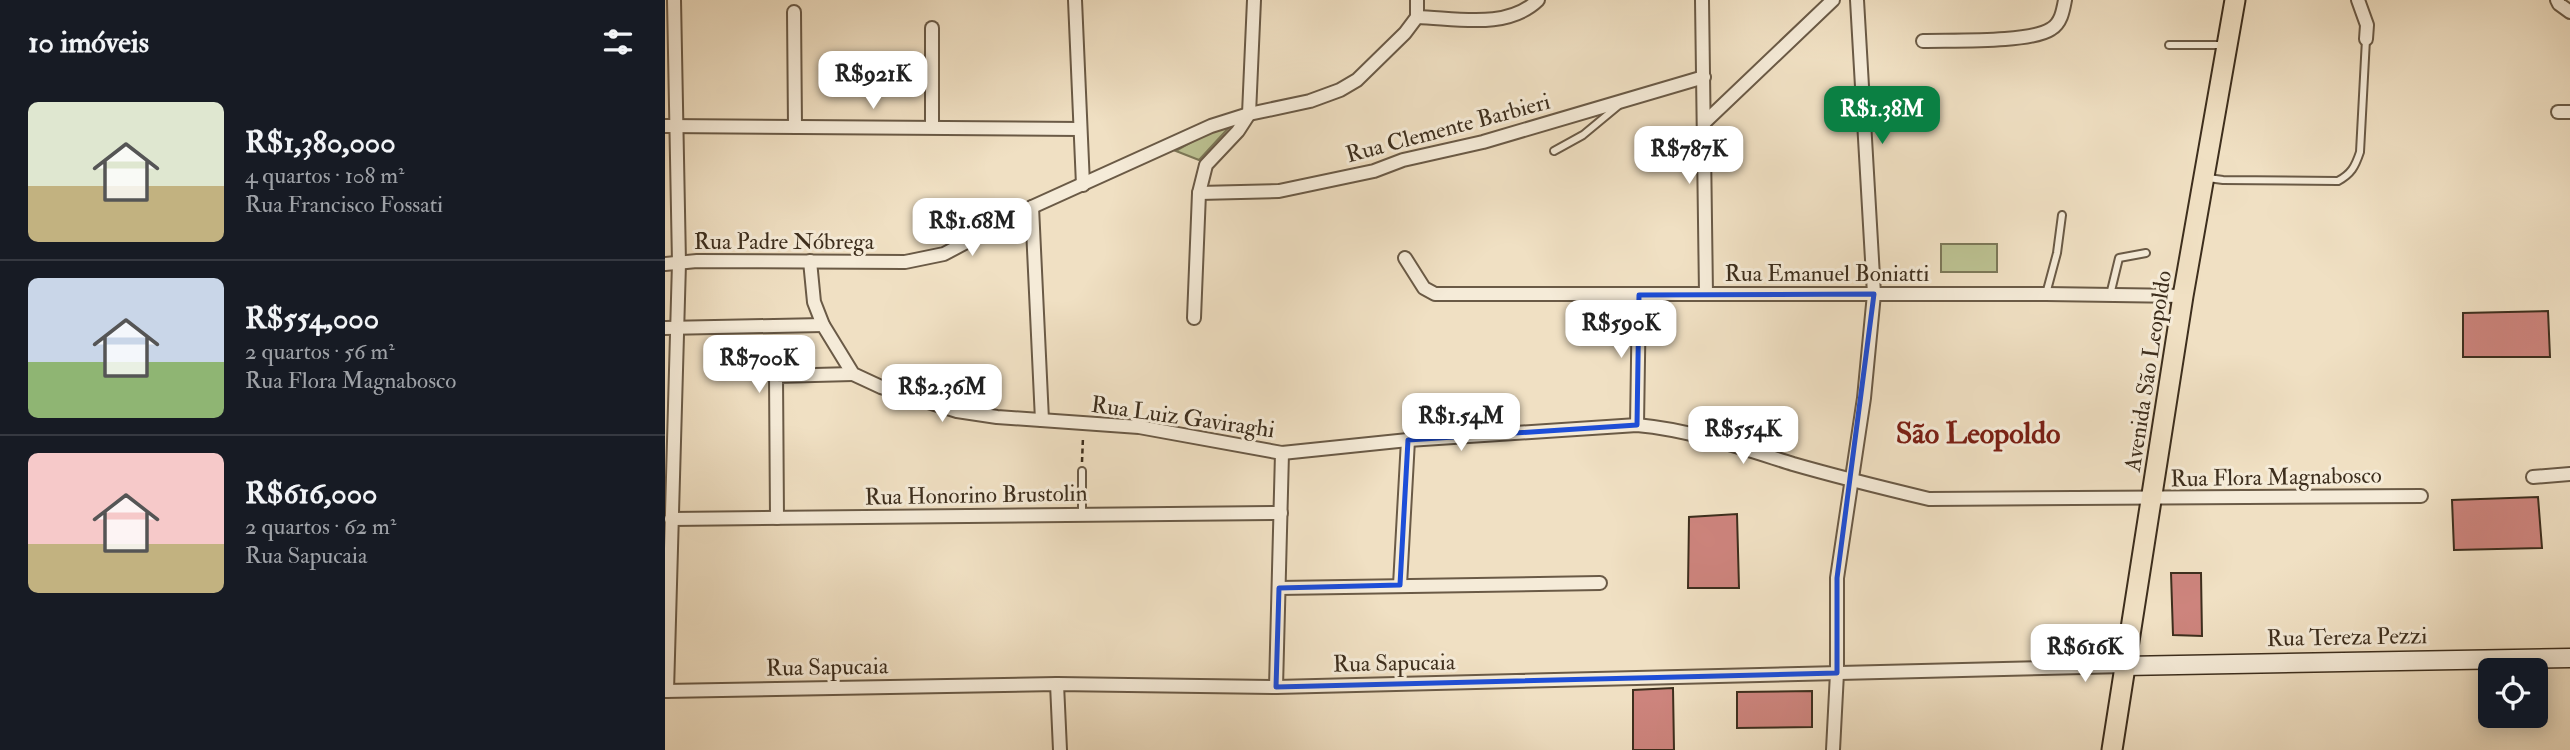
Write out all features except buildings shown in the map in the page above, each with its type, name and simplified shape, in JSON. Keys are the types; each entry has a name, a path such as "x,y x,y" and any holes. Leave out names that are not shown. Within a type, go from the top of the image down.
{"main road":[{"name":"Avenida São Leopoldo","path":"2112,750 2183,296 2235,0"}],"street":[{"path":"666,691 671,519 671,126 674,0"},
{"path":"1075,0 1083,185"},
{"path":"1194,318 1199,193 1206,165 1238,131 1249,114 1254,0"},
{"path":"1416,0 1417,17 1503,19 1518,14 1538,0"},
{"path":"1702,0 1706,294"},
{"path":"1705,122 1833,0"},
{"path":"1833,750 1837,673 1837,578 1853,481 1874,294 1857,0"},
{"path":"1923,41 2018,38 2049,31 2057,25 2065,0"},
{"path":"2358,0 2367,25 2366,39"},
{"path":"2557,0 2570,12"},
{"path":"794,12 795,127"},
{"name":"Rua Padre Nóbrega","path":"672,263 905,262 944,254 1032,207 1211,126 1249,114 1310,101 1341,90 1385,53 1417,17"},
{"path":"932,28 932,127"},
{"name":"Rua Clemente Barbieri","path":"1199,193 1279,191 1360,174 1704,77"},
{"path":"671,126 1080,129"},
{"path":"1032,207 1042,420"},
{"name":"Rua Emanuel Boniatti","path":"1405,258 1424,288 1435,294 2183,296"},
{"path":"777,517 776,376 853,374 823,325 814,302 810,261"},
{"path":"1637,425 1639,295"},
{"path":"671,328 823,325"},
{"name":"Rua Luiz Gaviraghi","path":"853,374 893,392 957,411 1165,430 1282,453 1408,440 1637,425"},
{"name":"Rua Flora Magnabosco","path":"1637,425 1665,428 1719,441 1853,481 1929,499 2421,496"},
{"path":"1400,585 1408,440"},
{"path":"1276,687 1282,453"},
{"path":"2533,477 2570,474"},
{"name":"Rua Honorino Brustolin","path":"671,519 1281,513"},
{"path":"1279,588 1600,583"},
{"name":"Rua Tereza Pezzi","path":"2124,666 2570,658"},
{"name":"Rua Sapucaia","path":"666,691 1057,684 1276,687 2124,666"},
{"path":"1057,684 1060,750"}],"lane":[{"path":"2206,177 2223,180 2337,181 2348,176 2360,152 2366,39"},
{"path":"2169,45 2228,45"},
{"path":"1554,151 1583,135 1622,102"},
{"path":"2046,294 2057,253 2062,215"},
{"path":"2110,295 2119,258 2146,253"},
{"path":"1082,471 1082,515"}],"path":[{"path":"1082,471 1084,423"}],"highlighted area":[{"path":"1874,294 1837,578 1837,673 1276,687 1279,588 1400,585 1408,440 1637,425 1639,295"}],"green space":[{"path":"1234,122 1199,160 1176,151 1218,127"},
{"path":"1941,244 1997,244 1997,272 1941,272"}],"district":[{"name":"São Leopoldo","path":"1978,433"}]}
